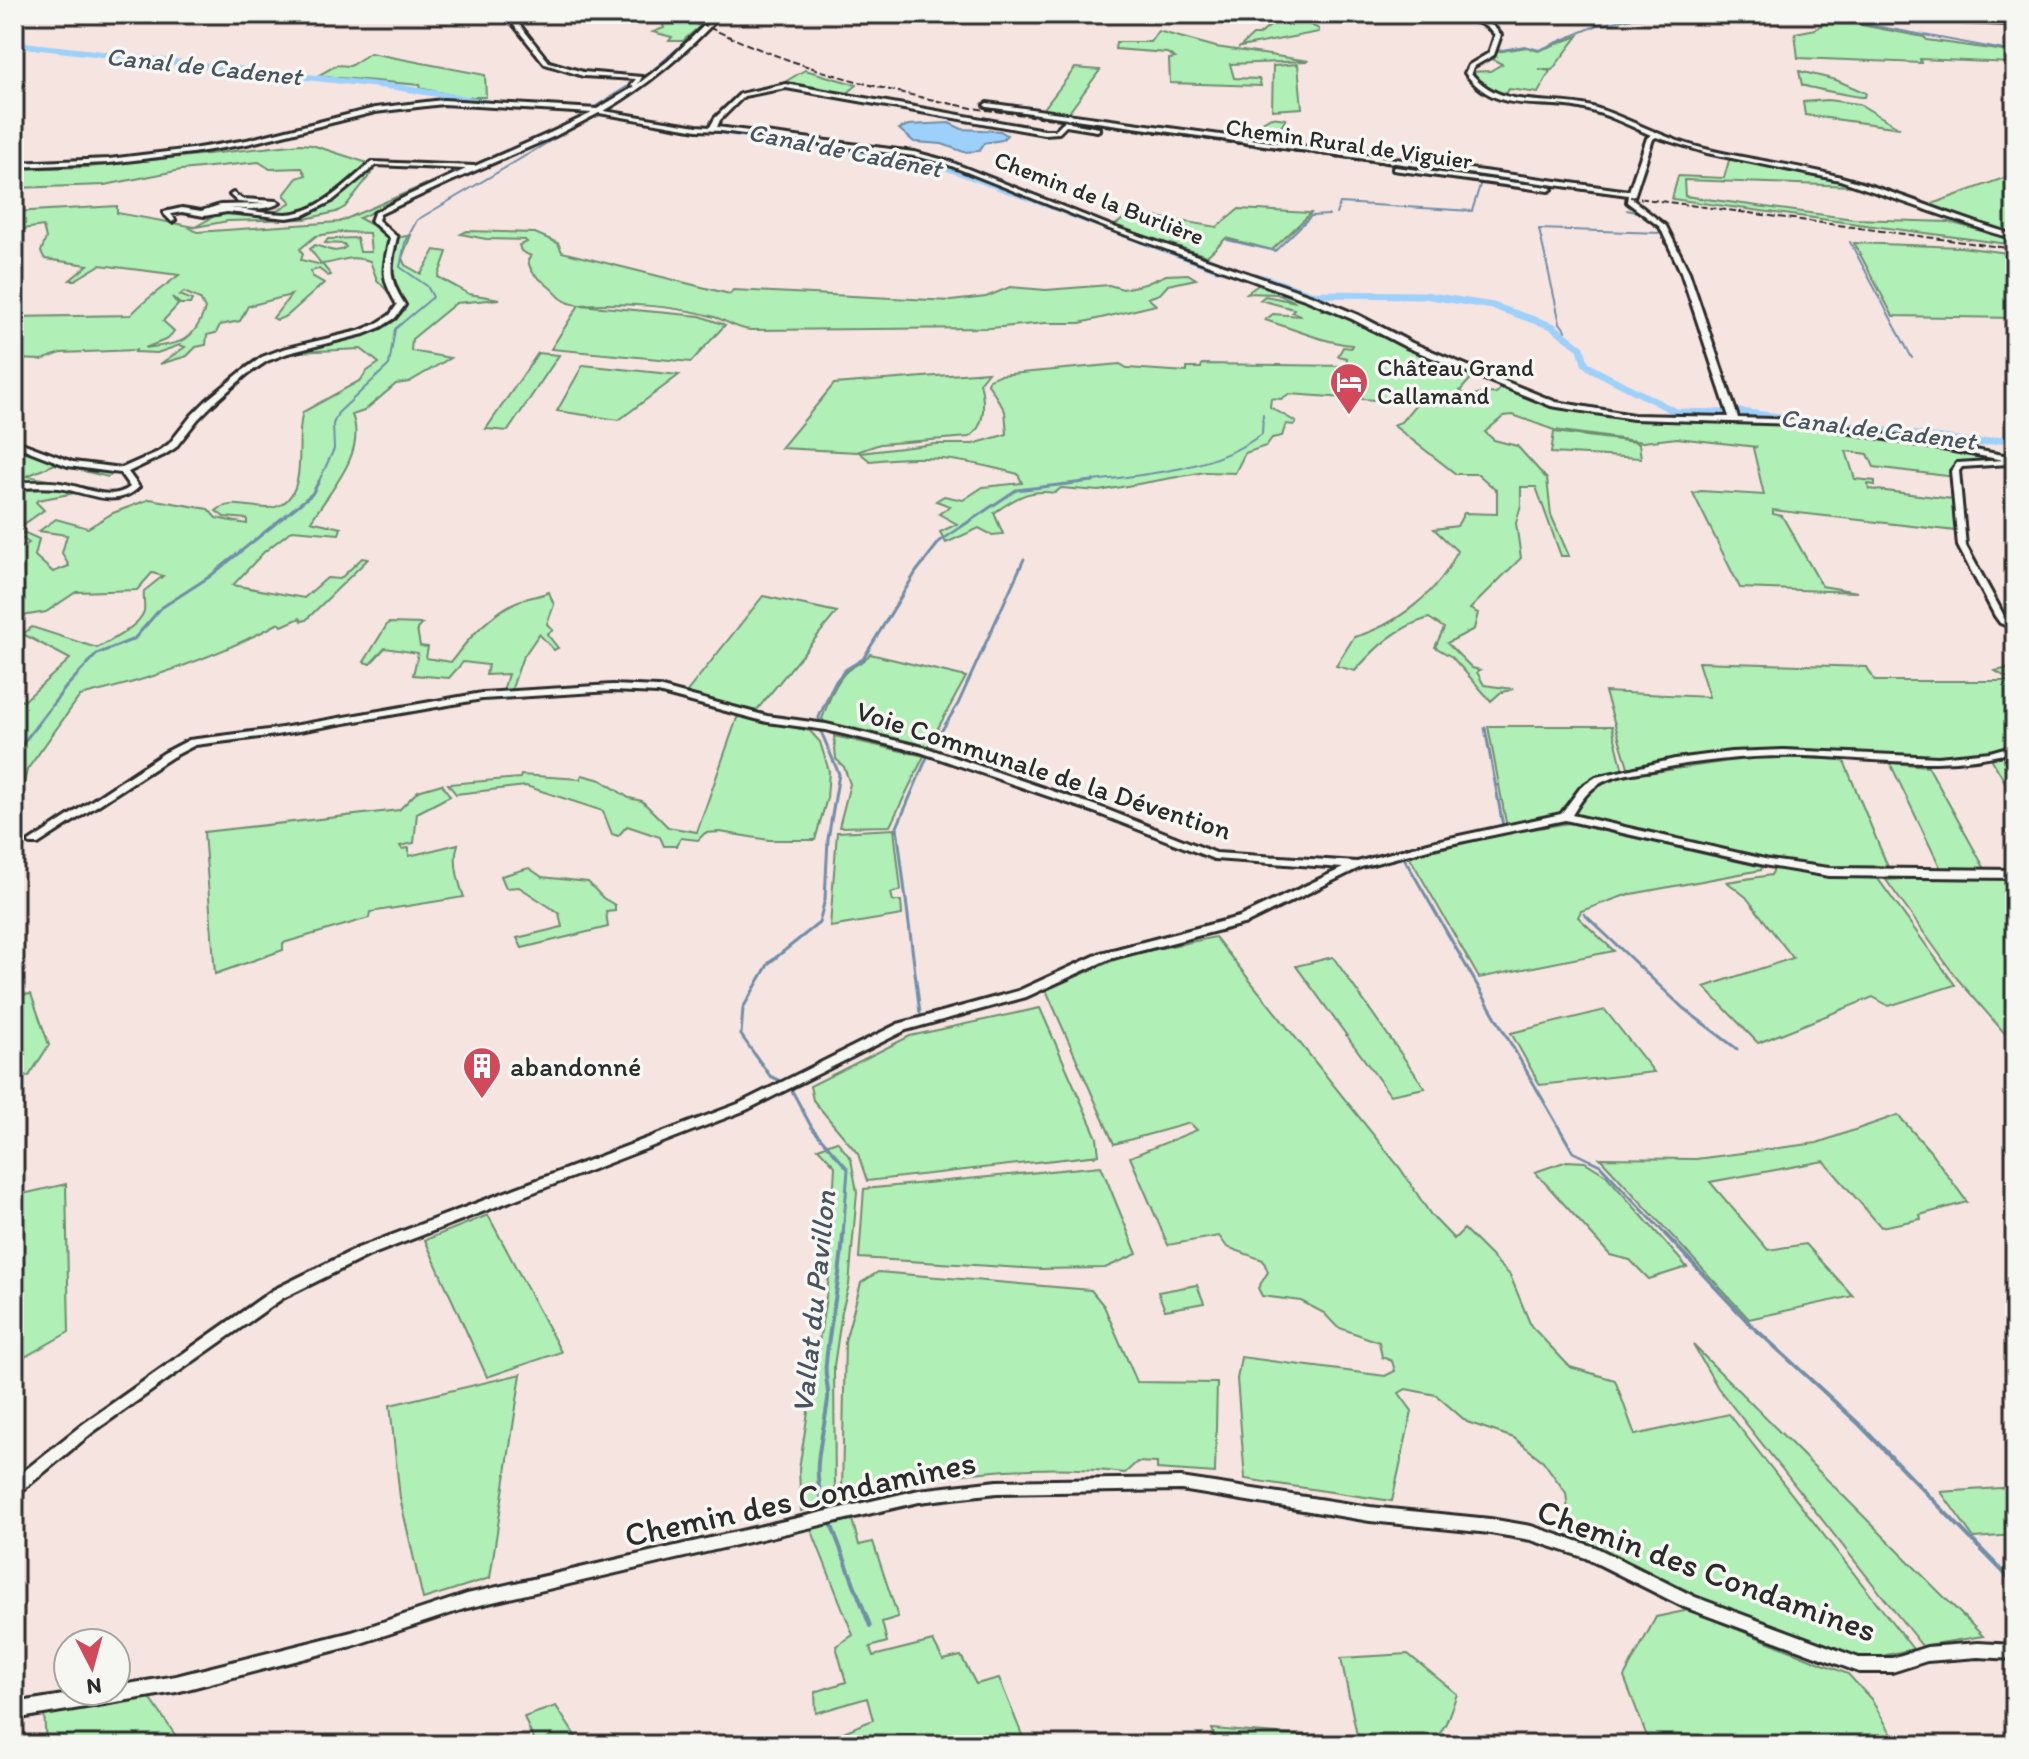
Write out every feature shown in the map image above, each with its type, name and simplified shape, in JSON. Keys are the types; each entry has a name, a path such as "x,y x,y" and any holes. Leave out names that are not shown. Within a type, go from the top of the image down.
{"street":[{"path":"515,14 516,24 545,62 583,74 640,78 627,91"},
{"path":"14,442 71,464 123,471 173,445 195,416 258,362 278,353 350,336 378,324 399,311 401,305 390,287 387,267 394,237 373,219 382,210 432,185 519,150 597,110 651,77 719,14"},
{"path":"1447,14 1468,15 1494,29 1498,35 1492,54 1467,71 1477,85 1508,99 1584,107 1701,150 1842,179 1898,196 1954,220 2015,237"},
{"path":"1925,14 1957,20 2015,22"},
{"name":"Chemin Rural de Viguier","path":"709,128 742,95 786,86 1044,132 1057,132 1064,124 1630,197"},
{"name":"Chemin de la Burlière","path":"14,165 109,161 239,144 363,112 413,104 455,102 597,110 936,159 1109,227 1342,311 1409,345 1554,404 1609,415 1801,422 2015,461"},
{"path":"987,105 1630,197 1659,221 1685,272 1734,419"},
{"path":"1064,124 1071,117"},
{"path":"1630,197 1650,138 1655,135"},
{"path":"172,220 166,213 172,210 204,214 227,210 287,216 304,213 330,200 374,163 477,168"},
{"path":"204,214 204,211 214,208 260,207 277,203 240,201 233,195"},
{"path":"2015,461 1970,462 1960,465 1955,471 1962,546 1998,614 2003,621 2015,626"},
{"path":"14,486 66,487 115,496 128,493 135,487 123,471"},
{"name":"Voie Communale de la Dévention","path":"34,842 193,742 292,729 450,701 518,693 639,688 767,719 826,727 948,759 1101,811 1214,856 1357,865"},
{"path":"1565,817 1585,789 1600,779 1737,755 1805,753 1942,759 1988,755 2015,748"},
{"path":"14,1488 88,1428 278,1294 318,1271 742,1107 902,1027 1022,994 1105,956 1243,920 1357,865 1436,844 1565,817 1769,863 1829,872 2015,874"},
{"name":"Chemin des Condamines","path":"14,1711 190,1680 352,1639 467,1601 828,1516 919,1496 997,1487 1202,1485 1326,1507 1531,1533 1590,1552 1690,1602 1859,1665 1892,1665 1927,1654 1978,1650 2015,1652"}],"green space":[{"path":"653,14 677,14 700,26 683,41 669,41 672,37 653,32 664,28 661,20 646,20"},
{"path":"1276,21 1307,23 1319,32 1240,47 1253,35 1259,35"},
{"path":"1825,23 1856,24 1927,40 1998,50 2005,52 2011,63 1798,58 1795,33 1816,29"},
{"path":"1158,31 1216,47 1309,61 1230,64 1234,78 1259,79 1261,86 1170,83 1169,59 1175,58 1167,53 1115,49 1116,42 1150,42"},
{"path":"1578,36 1552,70 1539,69 1550,71 1538,93 1509,89 1505,96 1483,88 1469,72 1490,71 1502,64 1490,58 1496,52 1527,47 1538,51"},
{"path":"370,53 485,75 486,97 462,97 419,88 420,85 317,76 337,65 350,66"},
{"path":"1298,64 1302,108 1272,110 1273,66"},
{"path":"1075,68 1100,70 1070,111 1064,114 1042,111"},
{"path":"805,70 857,85 844,96 783,83"},
{"path":"1799,71 1836,80 1866,93 1865,97 1802,85"},
{"path":"1827,100 1859,104 1900,128 1805,115 1803,102"},
{"path":"1271,117 1286,119 1271,143 1209,135 1245,132"},
{"path":"300,144 377,166 345,207 336,212 305,219 228,221 190,228 197,232 339,222 426,184 431,186 359,218 383,231 391,241 386,275 392,296 377,280 370,261 345,259 322,264 331,275 319,269 311,271 312,276 324,283 287,316 277,320 273,318 291,295 248,306 240,321 220,325 216,333 207,335 206,345 196,347 187,356 160,364 185,347 180,345 157,353 136,350 61,353 42,360 14,359 14,317 131,315 179,275 100,265 70,280 88,265 45,259 41,252 46,238 43,226 23,229 14,237 14,212 117,206 117,213 195,227 220,213 277,211 291,202 284,195 297,178 306,175 302,168 270,169 259,162 181,170 105,185 14,188 14,169 88,167","holes":["341,232 369,233 371,252 360,252 357,238 328,239 325,243 344,244 346,247 334,251 315,245 310,249 322,265 301,260 303,254 300,249 316,236","184,292 200,299 205,309 195,329 184,340 145,348 168,339 174,331 163,321 178,305 172,297 180,304 190,304 192,300 180,295"]},
{"path":"1730,157 1853,186 1684,180 1685,196 1854,219 1949,222 2015,240 2015,245 1672,199 1678,176 1724,178"},
{"path":"2015,176 2015,235 1926,206"},
{"path":"1239,209 1311,213 1272,250 1226,238 1207,256 1114,226 1131,213 1217,227"},
{"path":"467,231 535,233 558,243 562,252 730,294 733,290 951,301 986,297 1010,287 1046,290 1109,285 1123,289 1166,275 1188,274 1196,279 1168,285 1160,294 1148,298 1156,305 1080,323 990,328 751,330 711,316 664,307 580,305 700,316 725,325 691,362 551,349 579,305 564,300 533,272 528,260 531,256 521,251 519,245 527,242 525,240 486,239 461,234"},
{"path":"411,235 402,258 405,265 421,274 435,250 447,252 438,277 469,294 500,299 456,303 412,339 411,351 450,358 409,382 396,384 364,411 352,415 355,443 351,457 337,484 311,521 341,528 339,534 292,530 264,552 233,585 304,598 327,578 340,579 362,558 368,559 306,620 300,618 282,626 279,623 182,667 80,696 27,770 22,792 15,795 21,832 14,836 14,699 24,701 70,659 23,634 32,627 97,648 137,622 144,611 144,591 163,576 152,573 137,590 76,592 46,612 16,617 14,552 29,543 20,537 23,532 39,539 35,556 53,572 69,566 62,553 67,535 39,531 56,519 88,528 113,513 150,499 208,509 216,518 247,524 247,519 224,517 216,511 232,505 266,508 282,504 290,497 298,475 303,412 361,380 379,363 361,349 295,352 275,357 290,353 346,340 365,335 396,318 406,307 389,278 396,238"},
{"path":"1854,243 1961,247 2015,254 2015,318 1893,316"},
{"path":"1261,283 1322,305 1321,310 1346,315 1412,350 1474,375 1460,391 1467,395 1496,393 1503,386 1542,402 1590,414 1631,419 1801,424 1948,447 2015,462 1960,462 1953,469 1953,476 1947,476 1874,467 1868,454 1846,451 1855,479 1875,481 1875,485 1868,484 1869,489 1952,499 1956,531 1773,510 1773,514 1782,516 1822,586 1857,592 1740,588 1693,493 1764,495 1753,448 1757,447 1677,438 1643,442 1554,430 1513,415 1504,416 1485,432 1494,440 1517,446 1547,479 1551,515 1569,556 1561,556 1536,487 1521,487 1521,505 1516,523 1521,558 1470,609 1478,613 1474,629 1447,643 1472,668 1480,670 1477,672 1484,685 1513,689 1500,693 1491,701 1452,657 1435,647 1444,628 1429,618 1388,639 1355,671 1336,666 1354,637 1400,616 1440,580 1457,551 1434,529 1457,526 1464,513 1497,514 1497,491 1478,474 1456,474 1393,425 1401,422 1421,398 1390,401 1289,394 1281,399 1271,398 1270,407 1296,422 1294,425 1286,424 1282,436 1272,438 1266,446 1245,453 1235,473 1205,472 1099,491 1061,488 1055,493 1030,494 994,513 1003,534 992,535 979,528 946,543 940,532 957,524 939,514 950,506 936,501 944,496 963,500 983,487 1022,483 1018,474 945,459 870,461 860,453 935,444 973,444 1007,434 1005,411 988,384 989,379 999,375 1120,364 1127,368 1187,372 1187,368 1201,368 1202,364 1346,366 1347,358 1338,356 1343,347 1351,348 1352,345 1265,320 1273,314 1302,316 1292,312 1294,309 1260,300 1265,296 1296,302 1277,294 1247,293"},
{"path":"538,353 559,355 508,431 486,429"},
{"path":"583,365 679,375 619,420 557,411"},
{"path":"988,372 980,382 983,404 979,426 969,437 880,444 857,452 781,448 834,384"},
{"path":"1554,432 1635,442 1639,444 1641,458 1551,453"},
{"path":"14,443 69,464 115,473 108,477 55,464 27,476 96,489 38,500 36,502 44,510 14,531"},
{"path":"549,592 554,605 547,624 553,630 547,634 558,648 554,650 539,634 522,659 511,691 503,691 508,674 486,675 488,665 463,662 449,678 413,675 418,653 385,648 370,664 364,662 388,623 422,624 417,629 420,646 428,647 426,658 451,662 478,630 503,609"},
{"path":"763,596 837,612 756,711 739,710 686,693"},
{"path":"870,654 966,677 927,748 828,725 822,719 839,680"},
{"path":"1698,662 1867,667 1875,681 2013,681 1995,671 2015,667 2015,744 1986,752 1927,758 1758,750 1629,770 1605,692 1709,697"},
{"path":"743,716 810,731 820,742 829,771 827,798 815,840 769,840 720,832 705,833 698,840 681,838 676,846 664,846 660,837 627,826 618,836 612,834 603,811 526,786 456,794 448,784 520,778 521,775 580,779 582,775 601,780 629,798 642,801 668,827 697,832 737,718"},
{"path":"1488,726 1612,726 1623,771 1588,782 1557,815 1507,828"},
{"path":"834,736 924,756 890,826 839,827 850,784 844,767 836,759"},
{"path":"2015,752 2015,799 1991,758"},
{"path":"1771,755 1827,756 1844,761 1890,872 1770,861 1583,819 1575,814 1589,791 1613,778"},
{"path":"1890,763 1928,766 1985,869 1942,871"},
{"path":"442,784 450,796 417,813 414,843 400,846 402,849 409,848 409,856 458,844 456,864 464,897 370,912 369,918 283,943 283,950 215,974 204,832 399,810 418,791"},
{"path":"1569,823 1762,867 1761,870 1626,895 1581,911 1578,917 1614,951 1479,978 1409,856 1503,834"},
{"path":"894,829 901,890 891,893 893,901 901,901 902,915 830,927 837,832"},
{"path":"529,868 542,877 588,882 603,898 615,905 615,911 606,912 608,927 522,948 517,938 562,927 559,913 519,887 506,888 501,876"},
{"path":"1774,869 1878,879 1955,985 1889,1006 1873,997 1758,1043 1704,987 1793,958 1746,897 1727,882 1771,875"},
{"path":"1947,876 2015,877 2015,1034 2007,1036 1955,976 1886,880"},
{"path":"1215,937 1400,1168 1431,1215 1454,1239 1464,1229 1510,1275 1531,1326 1570,1367 1615,1380 1635,1435 1729,1414 1913,1649 1864,1660 1700,1598 1636,1565 1571,1537 1566,1493 1543,1461 1514,1438 1467,1422 1436,1395 1406,1389 1399,1393 1412,1411 1392,1501 1245,1479 1237,1379 1241,1357 1385,1376 1395,1371 1392,1361 1382,1357 1379,1342 1337,1327 1324,1313 1301,1301 1262,1296 1258,1288 1268,1272 1263,1260 1227,1247 1219,1236 1168,1245 1130,1157 1197,1130 1190,1123 1114,1144 1046,990 1123,956"},
{"path":"1333,957 1425,1088 1390,1095 1296,966"},
{"path":"31,994 49,1045 29,1076 14,1079 14,995"},
{"path":"1040,1008 1097,1138 1099,1155 867,1181 858,1154 813,1100 810,1086 910,1036"},
{"path":"1605,1010 1654,1072 1540,1085 1511,1033"},
{"path":"1898,1115 1930,1151 1967,1202 1920,1215 1921,1219 1881,1227 1824,1161 1710,1182 1768,1250 1806,1244 1853,1296 1749,1319 1600,1158 1696,1159 1817,1143"},
{"path":"837,1141 851,1159 857,1192 849,1285 834,1366 835,1495 830,1503 801,1511 799,1469 829,1278 835,1166 818,1148"},
{"path":"1567,1161 1585,1162 1606,1175 1687,1267 1649,1279 1630,1260 1610,1255 1535,1172"},
{"path":"1101,1166 1137,1254 1105,1268 1040,1269 859,1258 864,1189"},
{"path":"66,1184 69,1332 14,1363 14,1196"},
{"path":"488,1215 561,1352 487,1377 425,1240"},
{"path":"878,1272 1091,1290 1104,1306 1137,1382 1217,1383 1215,1473 1157,1469 1157,1463 1137,1462 1125,1473 1090,1469 1019,1469 842,1492 845,1341 861,1283"},
{"path":"1197,1285 1204,1303 1165,1310 1158,1292"},
{"path":"1693,1345 1983,1636 1922,1646 1718,1388"},
{"path":"521,1374 490,1578 423,1599 400,1498 390,1405"},
{"path":"2015,1487 2015,1535 1974,1538 1941,1492"},
{"path":"851,1516 859,1545 873,1542 898,1617 882,1622 887,1642 870,1647 873,1656 933,1641 943,1660 961,1656 976,1684 999,1678 1026,1745 843,1745 836,1735 873,1720 867,1698 816,1713 815,1692 846,1682 836,1646 853,1635 810,1526"},
{"path":"1689,1610 1848,1674 1871,1699 1898,1745 1646,1745 1648,1739 1624,1677 1656,1617"},
{"path":"1408,1654 1457,1694 1446,1723 1433,1745 1359,1745 1341,1658"},
{"path":"148,1695 182,1745 46,1745 44,1711 70,1707 132,1707 132,1697"},
{"path":"556,1706 581,1745 516,1745 534,1741 524,1717"},
{"path":"1212,1729 1331,1738 1346,1745 1218,1745"}],"water":[{"path":"949,123 962,129 1000,131 1007,135 1002,140 984,143 979,151 964,152 942,144 914,142 899,129 908,125"}],"waterway":[{"path":"709,20 715,14"},
{"path":"1496,51 1525,46 1539,50 1598,25 1633,18 1702,14"},
{"path":"1811,14 2015,52"},
{"path":"644,78 706,23"},
{"name":"Canal de Cadenet","path":"14,44 396,87 496,104"},
{"path":"2012,70 2009,81 2015,83"},
{"path":"591,109 636,81"},
{"name":"Canal de Cadenet","path":"592,109 724,132 926,160 1074,215"},
{"path":"319,482 334,449 333,424 338,413 389,365 395,329 433,297 427,286 400,267 405,243 417,220 596,114"},
{"path":"1336,214 1340,203 1472,211 1481,182"},
{"path":"1627,210 1644,214"},
{"name":"Canal de Cadenet","path":"1068,213 1216,268 1267,279 1311,294 1424,295 1493,306 1552,326 1581,348 1585,363 1592,369 1676,412 1723,413"},
{"path":"1227,240 1275,251 1311,216 1329,215"},
{"path":"1566,331 1560,323 1539,229 1661,233 1656,224"},
{"path":"1850,242 1912,358"},
{"name":"Canal de Cadenet","path":"1740,412 1980,443 2015,437"},
{"name":"Vallat du Pavillon","path":"1078,483 1173,470 1220,457 1262,434 1263,414"},
{"name":"Vallat du Pavillon","path":"1078,483 1093,481"},
{"path":"14,755 66,687 97,654 134,639 161,608 209,577 312,494 319,482"},
{"name":"Vallat du Pavillon","path":"843,1236 848,1169 812,1128 789,1085 770,1076 741,1035 743,1008 769,963 819,923 825,899 828,839 839,774 820,729 819,717 834,684 845,670 863,659 916,572 940,541 1016,490 1078,483"},
{"path":"920,1013 897,827 931,748 958,704 1024,559"},
{"path":"1485,728 1503,826"},
{"path":"1403,856 1573,1152 1600,1165 1667,1236"},
{"path":"1584,914 1683,1008 1737,1049"},
{"name":"Vallat du Pavillon","path":"827,1514 818,1483 818,1456 828,1399 826,1363 843,1234"},
{"path":"1665,1234 1749,1323 1859,1424 2015,1584"},
{"name":"Vallat du Pavillon","path":"830,1521 870,1626"}],"railway":[{"path":"682,14 752,46 824,72 972,108 2015,249"}],"place":[{"name":"Château Grand Callamand","path":"1349,416"},
{"name":"abandonné","path":"482,1100"}]}
